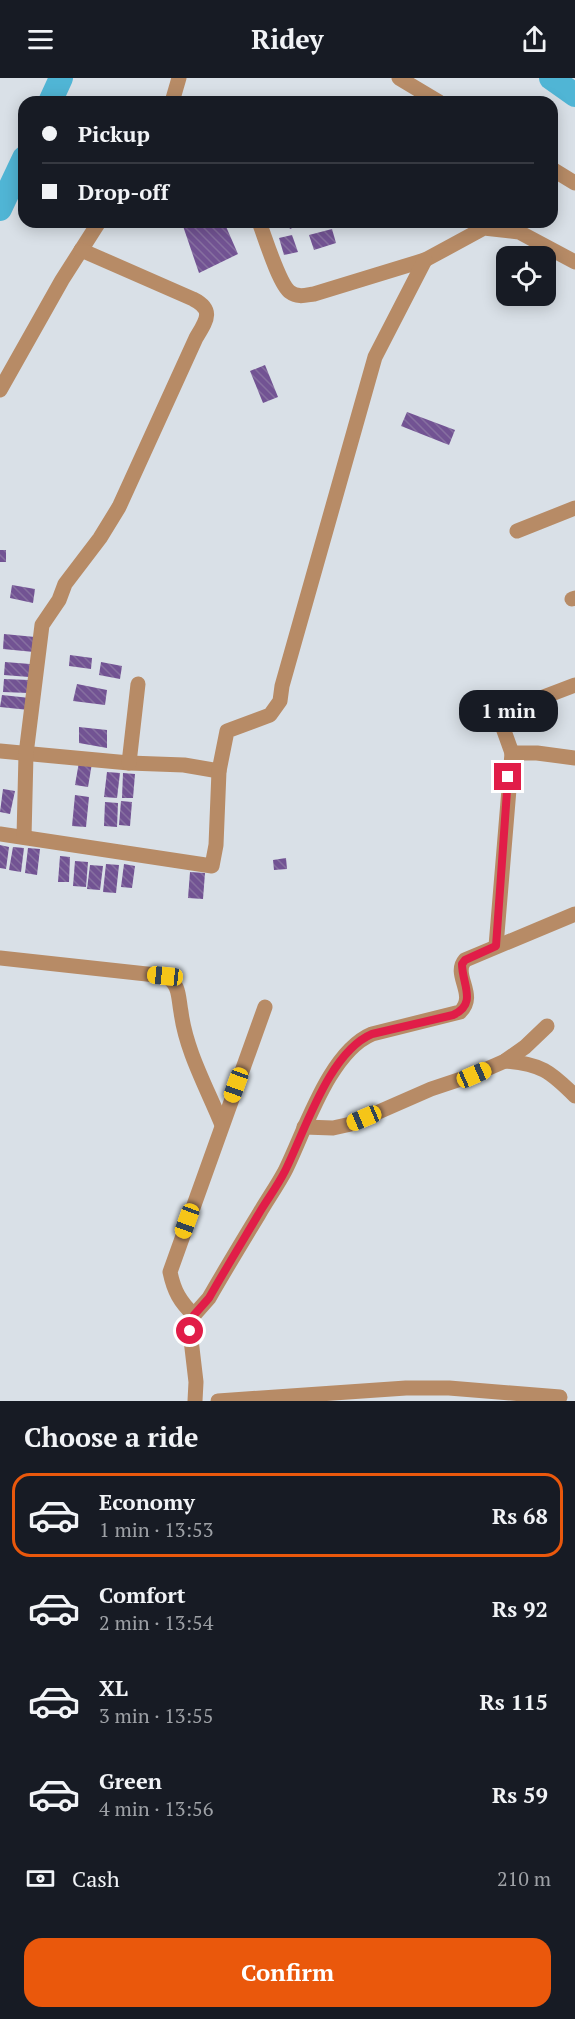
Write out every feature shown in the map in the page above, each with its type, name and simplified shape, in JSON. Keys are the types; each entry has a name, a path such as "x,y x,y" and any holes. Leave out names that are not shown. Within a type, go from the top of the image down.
{"street":[{"path":"174,96 179,78"},
{"path":"399,78 429,96"},
{"path":"558,173 575,183"},
{"path":"0,390 95,228"},
{"path":"261,228 280,279 289,292 299,296 314,294 425,260 484,228 519,232 575,262"},
{"path":"24,837 26,754 42,625 59,600 65,584 100,538 119,507 196,338 206,321 207,312 202,303 81,250"},
{"path":"0,834 212,866 216,846 219,771 227,731 270,715 280,701 282,686 375,357 425,260"},
{"path":"517,531 575,508"},
{"path":"129,762 138,684"},
{"path":"496,946 512,753 503,728 504,718 512,709 575,685"},
{"path":"0,751 184,765 219,771"},
{"path":"512,753 537,753 575,758"},
{"path":"195,1401 196,1382 190,1331 194,1315 209,1298 285,1172 304,1127 338,1063 350,1048 372,1034 460,1012 466,1006 467,997 462,964 465,960 575,915"},
{"path":"0,958 165,976 172,980 178,990 183,1029 222,1125"},
{"path":"194,1315 182,1304 170,1272 265,1007"},
{"path":"304,1127 333,1128 351,1124 401,1101 474,1075 505,1061 525,1047 547,1026"},
{"path":"505,1061 526,1062 549,1071 575,1096"},
{"path":"218,1401 406,1388 449,1388 565,1399"}],"building":[{"path":"184,228 227,228 238,254 199,273"},
{"path":"332,229 336,243 314,250 309,235"},
{"path":"292,235 298,252 284,255 279,238"},
{"path":"265,365 278,397 263,403 250,371"},
{"path":"407,412 455,430 449,445 401,426"},
{"path":"0,550 6,550 6,562 0,562"},
{"path":"12,585 35,589 33,603 10,598"},
{"path":"4,634 35,637 34,652 3,649"},
{"path":"70,655 92,658 91,669 69,666"},
{"path":"5,662 30,664 29,677 4,675"},
{"path":"101,662 122,666 120,679 99,675"},
{"path":"4,679 29,680 28,693 3,692"},
{"path":"77,684 107,690 105,705 73,701"},
{"path":"2,695 30,698 29,710 0,707"},
{"path":"79,727 107,730 107,748 79,743"},
{"path":"79,762 92,763 88,787 75,785"},
{"path":"107,772 120,773 117,798 104,797"},
{"path":"123,773 135,774 133,798 122,798"},
{"path":"3,789 15,791 10,814 0,812"},
{"path":"75,795 89,797 86,827 72,826"},
{"path":"121,801 132,802 130,826 119,825"},
{"path":"105,802 118,803 117,827 104,826"},
{"path":"0,845 9,847 6,869 0,868"},
{"path":"13,847 24,848 21,872 9,870"},
{"path":"28,848 40,849 37,875 25,873"},
{"path":"60,856 70,857 69,882 58,882"},
{"path":"286,858 287,869 274,870 273,860"},
{"path":"75,861 88,862 86,887 73,886"},
{"path":"106,864 119,865 116,893 103,892"},
{"path":"124,864 135,866 132,888 121,887"},
{"path":"90,865 103,866 100,890 87,889"},
{"path":"190,872 205,873 203,899 188,898"}],"waterway":[{"path":"53,96 61,78"},
{"path":"551,78 575,95"},
{"path":"0,209 18,171"}],"route":[{"path":"190,1331 194,1315 209,1298 285,1172 304,1127 338,1063 350,1048 372,1034 453,1015 466,1006 467,997 462,964 465,960 496,946 508,777"}]}
